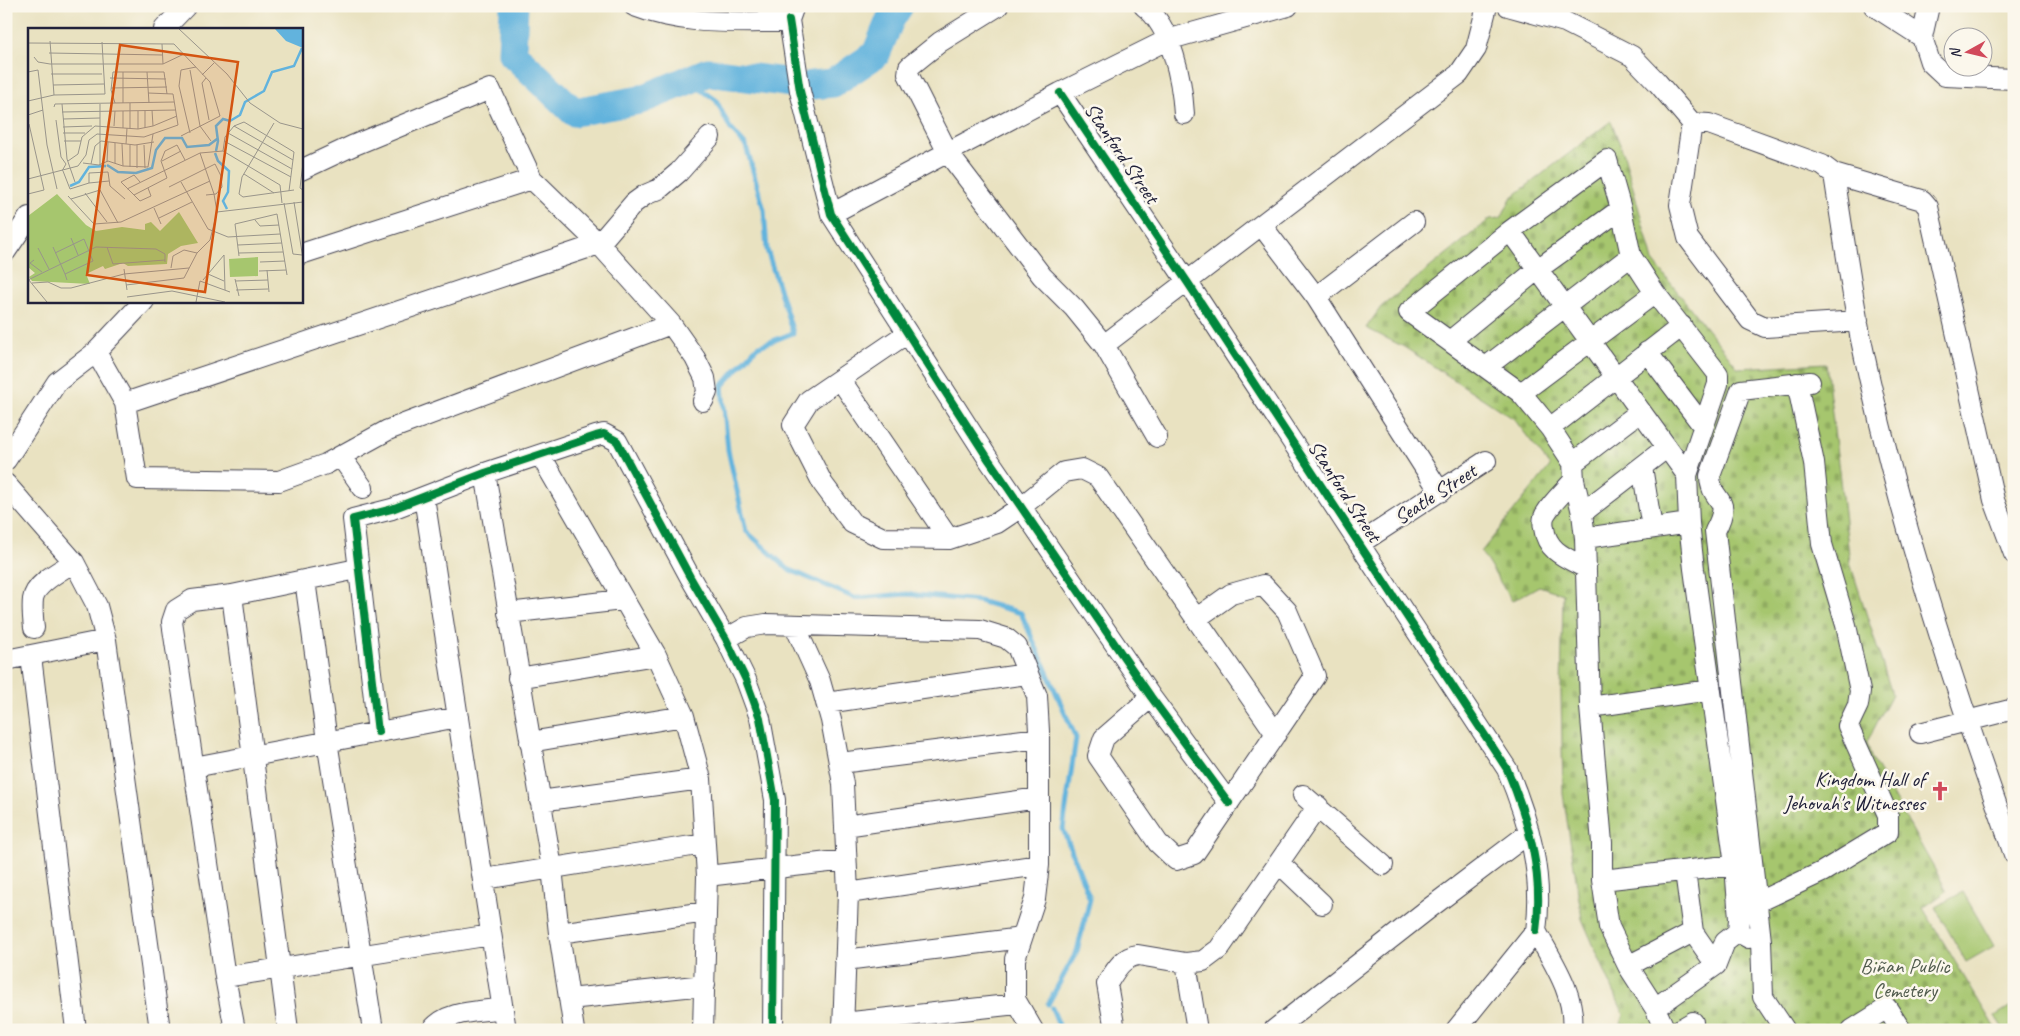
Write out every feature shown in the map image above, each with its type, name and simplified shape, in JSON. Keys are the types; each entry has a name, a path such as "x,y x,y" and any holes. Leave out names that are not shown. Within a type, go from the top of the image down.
{"street":[{"path":"165,28 186,6"},
{"path":"634,6 660,16 792,13 800,91 831,214 906,334 1021,508 1151,697 1229,803"},
{"path":"998,6 940,42 909,67 908,74 948,153 1042,276 1074,308 1104,345 1157,437"},
{"path":"1144,6 1161,25 1167,40 1182,83 1184,114"},
{"path":"831,214 1060,93 1167,40 1288,6"},
{"path":"1104,345 1188,283 1458,74 1476,49 1487,6"},
{"path":"1508,6 1565,22 1632,56 1692,123 1709,124 1822,165 1834,174 1922,200 1928,207 1994,500 2014,554"},
{"path":"1874,6 1922,37"},
{"path":"1929,6 1922,37 1930,62 1945,76 2014,79"},
{"path":"302,170 352,146 490,89 532,179 599,244 671,324 701,368 707,392 703,401"},
{"name":"Stanford Street","path":"1060,93 1188,283 1507,769 1523,807 1529,833 1538,888 1536,931"},
{"path":"1692,123 1680,205 1688,238 1750,320 1765,327 1858,321"},
{"path":"125,403 599,244 634,203 645,195 659,189 679,172 710,137"},
{"path":"1606,160 1621,209 1631,256 1655,293 1718,374 1718,384 1687,475 1689,523 1735,865 1739,919 1738,932 1725,942 1716,965 1669,1024 1628,966 1609,927 1602,880 1602,843 1590,707 1585,538 1573,471 1550,428 1521,393 1409,312 1510,231 1606,160"},
{"path":"1834,174 1858,321 1895,483 1966,722 2014,854"},
{"path":"302,254 532,179"},
{"path":"1450,341 1538,269 1621,209"},
{"path":"6,251 28,218"},
{"path":"1316,297 1414,222"},
{"path":"1262,226 1316,297 1440,492"},
{"path":"1510,231 1687,475"},
{"path":"1486,367 1631,256"},
{"path":"1521,393 1592,342 1655,293"},
{"path":"6,460 57,382 96,352 143,302"},
{"path":"96,352 125,403 135,476 140,480 279,481 341,457 388,430 671,324"},
{"path":"1550,428 1616,375 1682,326"},
{"path":"906,334 809,400 793,425 823,484 852,523 883,538 949,539 997,523 1021,508 1064,472 1082,468 1098,478 1276,734"},
{"path":"1647,352 1703,426"},
{"path":"840,379 949,539"},
{"path":"1756,903 1822,872 1888,832 1888,815 1848,726 1858,705 1860,692 1846,625 1822,544 1803,382 1741,390 1710,476 1710,487 1723,503 1724,510 1715,531 1756,903 1761,941 1763,997 1784,1030"},
{"path":"1586,568 1556,553 1549,544 1544,532 1543,522 1546,513 1573,471 1640,412"},
{"path":"378,732 352,519 392,509 485,473 604,434 617,441 685,568 726,639 746,680 760,718 775,800 773,1030"},
{"path":"1582,513 1666,448"},
{"path":"541,456 622,600 656,655 684,716 700,779 707,876 703,1030"},
{"path":"341,457 363,488"},
{"name":"Seatle Street","path":"1359,544 1486,461"},
{"path":"1642,467 1652,528"},
{"path":"485,473 518,678 552,868 559,932 574,1030"},
{"path":"6,484 74,562 97,606 106,640 160,1030"},
{"path":"424,497 506,1030"},
{"path":"1585,538 1689,523"},
{"path":"34,628 33,598 35,593 42,585 74,562"},
{"path":"235,1030 225,977 172,622 176,610 192,600 232,595 357,569"},
{"path":"305,580 327,741 373,1030"},
{"path":"1151,697 1104,738 1098,756 1158,843 1176,860 1194,854 1315,676 1287,611 1262,585 1231,594 1196,618"},
{"path":"232,595 288,1030"},
{"path":"508,614 622,600"},
{"path":"726,639 747,627 766,624 980,630 1006,638 1017,647 1037,696 1039,738 1039,865 1036,899 1014,959 1014,999 1033,1030"},
{"path":"796,626 812,660 826,703 840,763 848,893 843,1027 1017,1004"},
{"path":"6,660 106,640"},
{"path":"518,678 656,655"},
{"path":"31,656 76,1030"},
{"path":"826,703 1027,674"},
{"path":"1590,707 1710,690"},
{"path":"1920,733 2014,708"},
{"path":"194,767 458,716"},
{"path":"530,742 684,716"},
{"path":"840,763 1039,738"},
{"path":"540,801 700,779"},
{"path":"845,826 1038,798"},
{"path":"1115,1030 1107,984 1119,964 1138,955 1186,963 1203,961 1220,949 1279,863 1311,801 1383,865"},
{"path":"1274,1030 1419,916 1529,833"},
{"path":"484,879 704,844"},
{"path":"707,876 775,870 846,860"},
{"path":"1279,863 1322,904"},
{"path":"848,893 1039,865"},
{"path":"1602,880 1735,865"},
{"path":"1685,871 1693,932 1716,965"},
{"path":"559,932 706,912"},
{"path":"1456,1030 1536,931 1561,978 1569,1001 1572,1030"},
{"path":"1628,966 1693,932"},
{"path":"1738,932 1761,941"},
{"path":"225,977 491,935"},
{"path":"845,960 1022,938"},
{"path":"1186,963 1197,1030"},
{"path":"569,999 705,985"},
{"path":"432,1030 437,1022 455,1015 502,1008"},
{"path":"1852,1030 1887,1008 1902,1030"}],"green space":[{"name":"Biñan Public Cemetery","path":"1611,121 1624,155 1653,261 1738,368 1826,363 1850,563 1892,694 1867,742 1871,757 1947,891 1923,908 1996,1030 1619,1030 1624,1015 1582,919 1563,794 1561,692 1563,594 1539,586 1512,601 1481,552 1550,466 1514,419 1404,347 1366,328 1381,307 1490,219 1501,218 1511,198"},
{"path":"1963,892 1994,946 1966,962 1935,907"},
{"path":"2014,1004 2014,1030 2004,1030 1995,1016"}],"waterway":[{"path":"514,6 512,53 574,112 640,100 708,72 792,83"},
{"path":"812,85 833,83 876,54 890,20 899,6"},
{"path":"689,81 716,100 730,128 746,146 764,210 767,250 793,333 757,347 722,386 728,450 746,531 788,569 855,598 907,594 979,601 1021,613 1076,738 1063,829 1090,899 1077,951 1048,1004"},
{"path":"1052,1008 1061,1030"}],"cycle path":[{"path":"789,20 800,91 831,214 989,460 1151,697 1229,803"},
{"path":"1060,93 1188,283 1507,769 1522,808 1533,849 1538,889 1536,931"},
{"path":"378,732 353,519 392,509 485,473 596,436 604,434 617,441 690,577 726,639 746,680 760,718 775,800 773,1030"}],"place":[{"name":"Kingdom Hall of Jehovah's Witnesses","path":"1940,791"}]}
